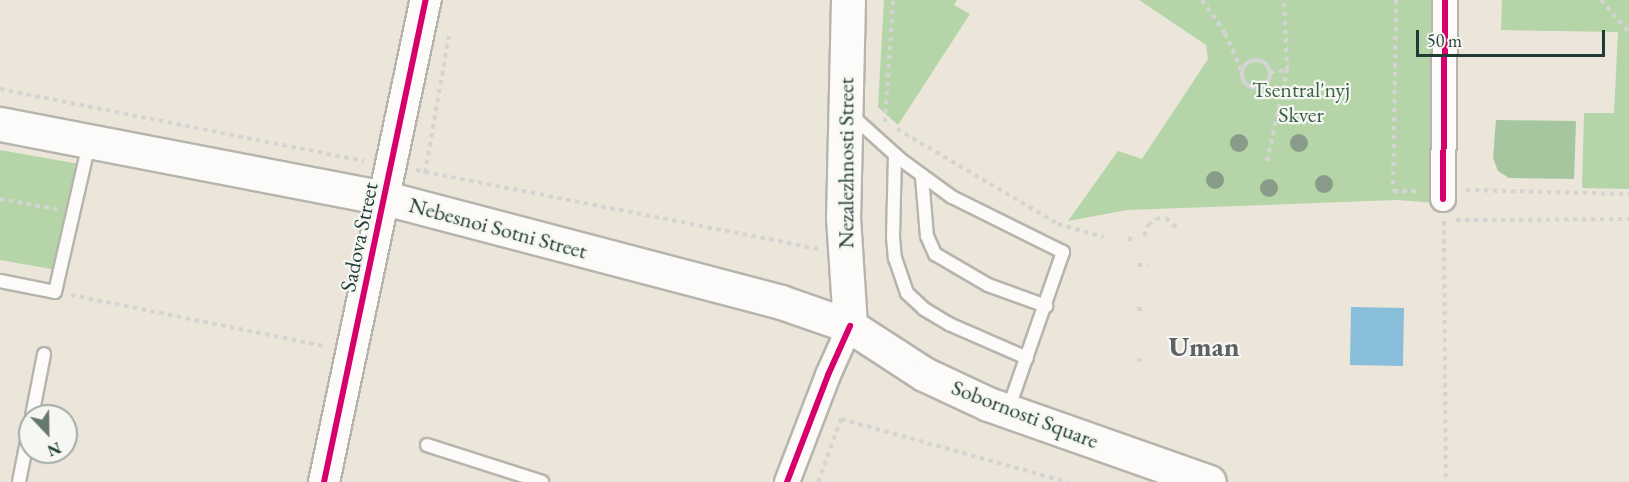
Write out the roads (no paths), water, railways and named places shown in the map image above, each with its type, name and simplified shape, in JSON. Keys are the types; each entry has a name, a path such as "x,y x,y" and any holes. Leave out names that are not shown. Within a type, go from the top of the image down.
{"main road":[{"name":"Nezalezhnosti Street","path":"848,0 843,217 850,326"},
{"name":"Nebesnoi Sotni Street","path":"0,124 385,198 781,302 850,326"},
{"name":"Sobornosti Square","path":"850,326 924,374 1007,411 1209,482"}],"street":[{"name":"Sadova Street","path":"324,482 426,0"},
{"path":"1444,203 1445,0"},
{"path":"787,482 828,375 850,326"}],"lane":[{"path":"846,109 895,155 951,197 1063,252 1046,306 1007,411"},
{"path":"0,281 55,292 89,141"},
{"path":"895,155 892,237 895,258 908,293 924,309 949,324 1027,358"},
{"path":"922,177 927,236 935,254 988,285 1046,306"},
{"path":"34,404 44,354"},
{"path":"427,445 542,482"},
{"path":"19,482 23,464"}],"water":[{"path":"1351,307 1404,308 1403,366 1350,365"}],"district":[{"name":"Uman","path":"1204,346"}],"park label":[{"name":"Tsentral'nyj Skver","path":"1301,102"}]}
